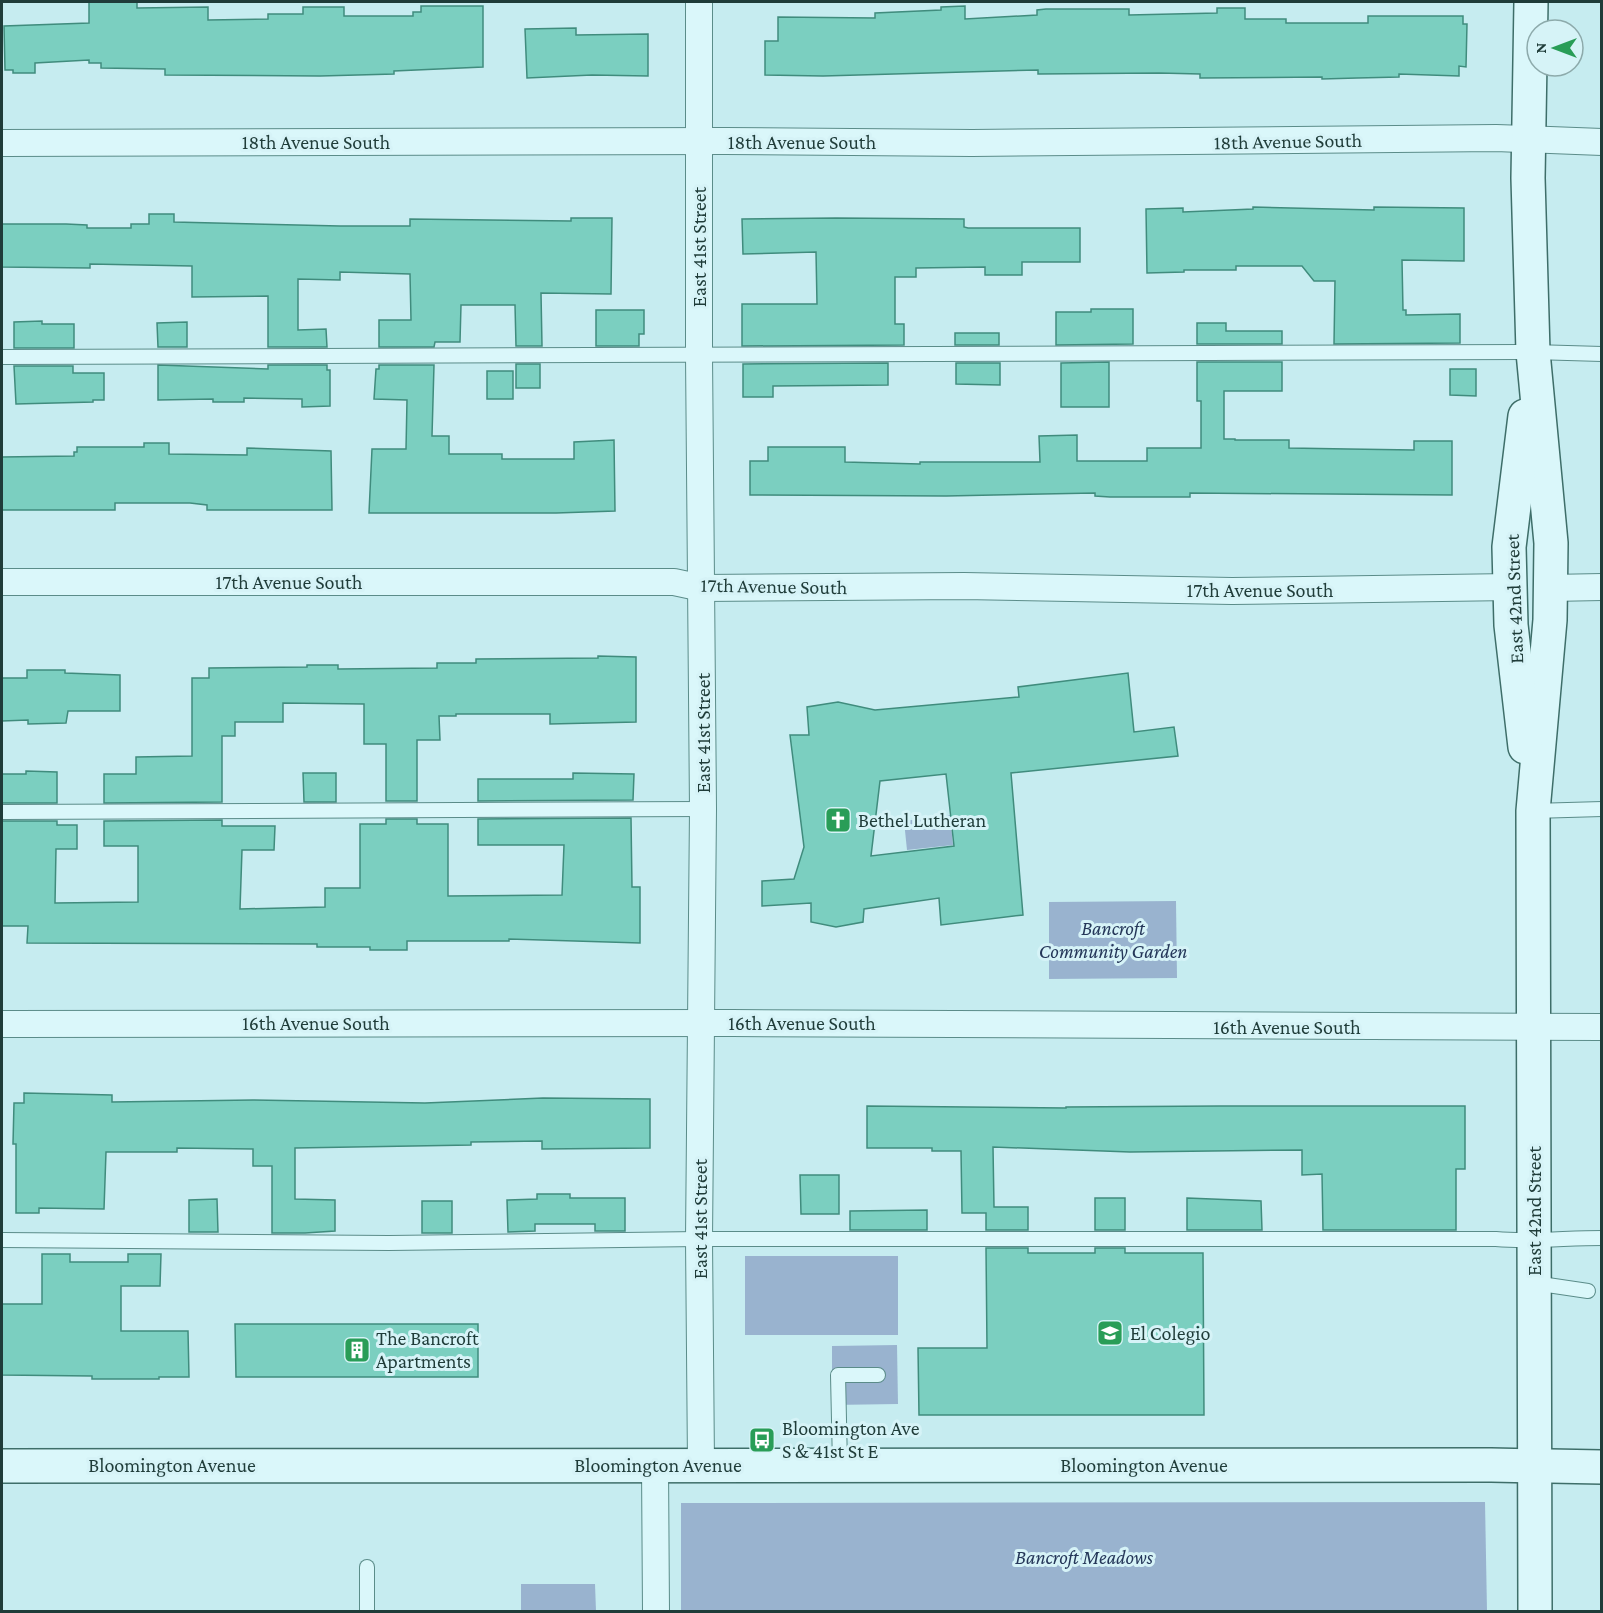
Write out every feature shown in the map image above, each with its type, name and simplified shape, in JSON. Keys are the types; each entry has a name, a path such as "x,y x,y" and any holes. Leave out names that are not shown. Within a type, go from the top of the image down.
{"street":[{"name":"East 41st Street","path":"699,2 703,809 699,1239 701,1464"},
{"name":"East 42nd Street","path":"1531,2 1528,177 1533,352 1551,543 1550,620 1533,811 1535,1611"},
{"name":"18th Avenue South","path":"2,143 698,141 972,143 1529,138 1602,142"},
{"name":"East 42nd Street","path":"1533,352 1509,547 1510,625 1533,811"},
{"name":"17th Avenue South","path":"2,582 674,582 702,588 964,586 1232,591 1511,587"},
{"path":"1550,588 1602,587"},
{"name":"16th Avenue South","path":"2,1024 701,1023 1602,1027"},
{"name":"Bloomington Avenue","path":"2,1466 701,1464 1602,1467"},
{"path":"655,1465 656,1611"}],"lane":[{"path":"2,357 1533,352 1602,354"},
{"path":"2,812 703,809"},
{"path":"1533,811 1602,809"},
{"path":"2,1240 389,1243 699,1239 1496,1239 1534,1241 1602,1238"},
{"path":"1534,1283 1588,1291"},
{"path":"840,1465 838,1375 878,1375"},
{"path":"367,1567 367,1611"}],"green space":[{"path":"950,815 953,845 907,850 904,821"},
{"name":"Bancroft Community Garden","path":"1176,901 1177,978 1049,979 1049,902"},
{"path":"745,1256 898,1256 898,1335 745,1335"},
{"path":"897,1345 898,1404 832,1405 832,1346"},
{"name":"Bancroft Meadows","path":"1485,1502 1487,1611 681,1611 681,1503"},
{"path":"521,1584 595,1584 596,1611 521,1611"}],"building":[{"path":"89,2 137,2 137,8 208,7 208,20 268,19 268,14 303,14 303,7 344,7 344,16 413,16 413,12 421,12 421,6 483,6 483,67 394,71 394,74 320,76 165,75 165,69 101,68 101,63 89,63 89,60 35,63 35,73 13,73 13,70 5,70 4,26 89,23"},
{"path":"965,6 965,19 1037,15 1037,10 1046,9 1129,9 1129,15 1217,13 1217,8 1245,8 1245,19 1286,19 1286,23 1368,23 1368,16 1463,16 1463,24 1467,24 1466,67 1459,66 1459,76 1399,74 1399,77 1322,79 1322,77 1200,78 1200,74 1159,73 1038,74 1038,70 823,76 765,75 765,41 778,41 778,17 875,18 875,13 941,10 941,7"},
{"path":"576,28 576,35 648,34 648,76 592,75 527,78 525,29"},
{"path":"1253,207 1374,210 1374,207 1464,208 1464,261 1402,260 1403,310 1406,310 1406,315 1460,314 1460,343 1334,344 1335,281 1314,281 1302,266 1236,266 1236,270 1147,273 1146,209 1183,208 1183,212 1253,209"},
{"path":"149,214 174,214 174,222 340,226 410,226 410,219 571,221 571,218 612,218 611,294 541,293 542,346 516,346 515,305 461,305 460,342 435,342 434,347 379,347 379,320 411,320 410,274 340,272 340,280 298,279 298,330 326,329 327,347 268,347 268,296 192,297 192,266 90,264 90,268 2,267 2,224 66,224 87,225 87,228 131,228 131,224 149,224"},
{"path":"742,219 964,219 964,227 968,228 1080,228 1080,262 1022,262 1022,275 985,275 985,267 916,268 916,277 895,277 895,324 904,324 904,345 742,346 742,304 817,304 816,252 743,254"},
{"path":"1091,309 1133,309 1133,344 1056,345 1056,312 1091,312"},
{"path":"596,310 644,310 644,334 639,334 639,346 596,346"},
{"path":"42,321 42,324 74,324 74,348 14,348 14,322"},
{"path":"187,322 187,347 158,347 157,323"},
{"path":"1197,323 1226,323 1226,331 1282,331 1282,344 1197,344"},
{"path":"955,333 999,333 999,345 955,345"},
{"path":"1109,362 1109,407 1061,407 1061,363"},
{"path":"1197,362 1282,362 1282,391 1224,391 1224,439 1289,440 1289,448 1414,450 1414,441 1452,441 1452,495 1190,493 1190,497 1110,497 1095,496 1095,493 946,496 750,495 750,461 768,461 768,447 845,447 845,462 920,464 920,462 1040,462 1039,436 1077,435 1077,461 1147,461 1147,448 1201,448 1201,401 1197,401"},
{"path":"888,363 888,385 773,386 773,397 743,397 743,364"},
{"path":"956,363 1000,363 1000,385 956,384"},
{"path":"516,364 540,364 540,388 516,388"},
{"path":"158,365 268,369 268,365 327,365 327,370 330,370 330,406 302,407 302,399 244,398 244,402 213,402 213,399 158,400"},
{"path":"379,365 434,365 432,436 449,436 449,454 502,454 502,459 574,459 574,442 614,440 615,511 369,513 372,449 406,449 407,400 374,399 376,369 379,369"},
{"path":"14,366 73,366 73,373 104,373 104,400 16,404"},
{"path":"1450,369 1476,369 1476,396 1450,395"},
{"path":"487,371 513,371 513,399 487,399"},
{"path":"144,443 169,443 169,454 247,455 247,448 331,451 332,510 207,510 207,505 190,503 115,503 115,510 2,510 2,457 74,456 77,447 144,447"},
{"path":"598,656 636,657 636,722 550,724 550,714 439,716 440,740 417,740 417,801 386,801 386,744 364,744 364,704 283,703 283,722 235,722 235,736 222,736 222,802 104,803 104,774 136,774 136,757 192,756 192,678 209,678 209,668 338,665 338,669 437,668 437,663 476,663 476,659 598,658"},
{"path":"27,670 65,670 65,673 120,675 120,711 68,711 66,723 28,724 28,720 2,721 2,678 27,678"},
{"name":"Bethel Lutheran","path":"1128,673 1134,732 1174,727 1178,756 1011,773 1023,915 941,925 939,898 864,909 863,922 836,927 811,922 811,903 762,906 762,881 794,879 804,847 790,735 809,735 807,707 838,702 875,710 1019,697 1018,687","holes":["946,774 954,846 871,856 880,781"]},
{"path":"26,771 57,772 57,803 2,803 2,774 26,774"},
{"path":"303,773 336,773 336,802 304,802"},
{"path":"573,773 634,774 633,800 478,801 478,779 573,779"},
{"path":"631,818 632,887 640,887 640,943 509,939 509,941 407,941 407,950 370,950 370,947 317,947 317,944 27,943 28,926 2,926 2,821 57,821 57,825 77,825 77,849 56,849 55,903 138,902 138,846 104,846 104,821 222,820 222,826 275,826 274,850 242,850 240,909 325,907 325,888 360,888 360,824 386,824 386,819 417,819 417,824 448,824 448,896 562,895 564,845 478,845 478,819"},
{"path":"24,1093 112,1095 112,1102 253,1100 425,1103 543,1098 650,1099 650,1148 542,1149 542,1141 471,1142 471,1145 295,1148 295,1199 335,1200 335,1231 305,1233 272,1233 272,1166 253,1166 253,1149 177,1148 177,1152 106,1152 104,1209 39,1208 39,1213 16,1213 14,1103 24,1103"},
{"path":"867,1106 1066,1108 1465,1106 1465,1169 1456,1169 1456,1230 1323,1230 1322,1174 1302,1175 1302,1150 1130,1152 993,1147 994,1207 1028,1207 1028,1230 986,1230 986,1213 962,1213 961,1151 932,1151 932,1148 867,1148"},
{"path":"800,1175 839,1175 839,1214 801,1214"},
{"path":"537,1194 570,1194 570,1198 625,1198 625,1231 595,1231 595,1224 535,1224 535,1231 508,1232 507,1200 537,1199"},
{"path":"1095,1198 1125,1198 1125,1230 1095,1230"},
{"path":"1187,1198 1261,1201 1262,1230 1187,1230"},
{"path":"217,1199 218,1232 189,1232 189,1200"},
{"path":"422,1201 452,1201 452,1233 422,1233"},
{"path":"927,1210 927,1230 850,1230 850,1211"},
{"path":"986,1248 1028,1248 1028,1253 1095,1253 1095,1248 1125,1248 1125,1253 1203,1253 1204,1415 919,1415 918,1348 987,1348"},
{"path":"42,1254 70,1254 70,1262 128,1262 128,1254 161,1254 160,1286 121,1286 121,1331 188,1331 189,1377 92,1379 92,1376 2,1375 2,1304 42,1304"},
{"name":"The Bancroft Apartments","path":"235,1324 478,1324 478,1377 236,1377"}],"place":[{"name":"Bethel Lutheran","path":"838,820"},
{"name":"El Colegio","path":"1110,1333"},
{"name":"The Bancroft Apartments","path":"357,1350"},
{"name":"Bloomington Ave S & 41st St E","path":"762,1440"}]}
